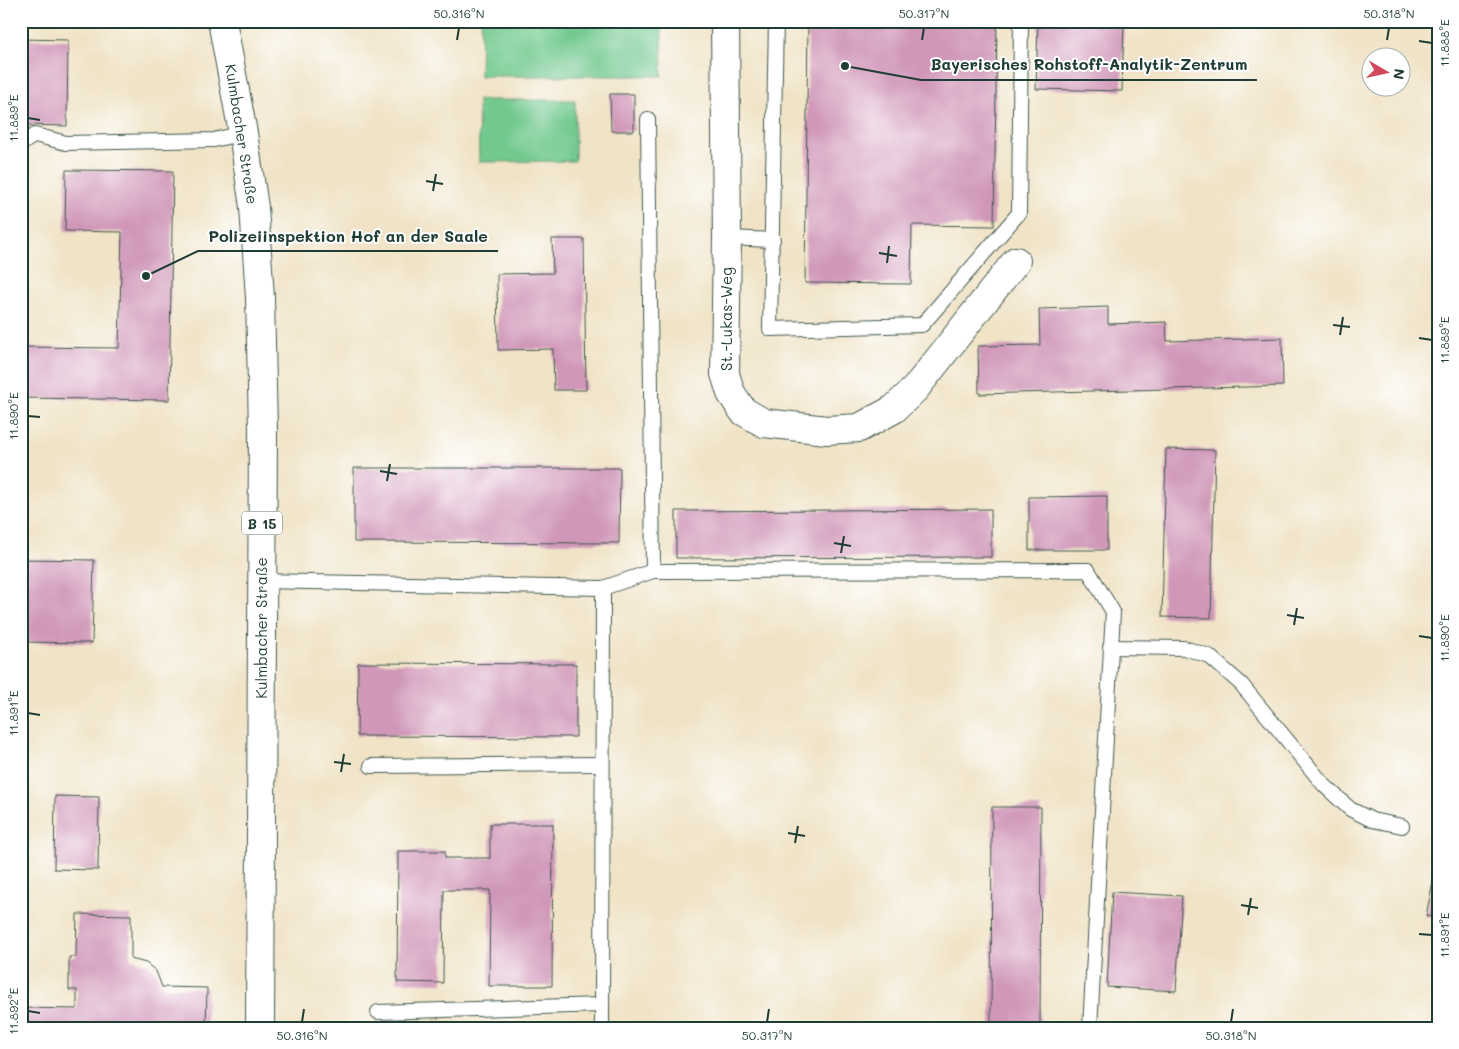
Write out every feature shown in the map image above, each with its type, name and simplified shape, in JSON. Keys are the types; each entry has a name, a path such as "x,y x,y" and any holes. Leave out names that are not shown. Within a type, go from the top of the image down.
{"main road":[{"name":"Kulmbacher Straße","path":"222,21 243,133 254,207 260,298 263,430 260,1028"},
{"name":"St.-Lukas-Weg","path":"724,21 727,238 725,374 730,393 743,411 764,423 827,430 859,428 894,409 915,389 1016,261"}],"lane":[{"path":"776,21 770,329 922,326 1019,213 1021,21"},
{"path":"648,119 653,571"},
{"path":"21,144 35,135 66,143 214,140 243,133"},
{"path":"727,238 773,240"},
{"path":"262,581 603,588 653,571 1088,570 1113,612 1090,1028"},
{"path":"602,1028 603,588"},
{"path":"1110,646 1184,648 1209,656 1241,684 1324,785 1350,809 1372,820 1402,826"},
{"path":"371,766 602,764"},
{"path":"378,1012 602,1005"}],"green space":[{"path":"481,21 662,21 662,76 480,76"},
{"path":"478,100 575,100 575,161 479,162"}],"building":[{"path":"808,21 997,21 994,226 912,225 911,284 805,283"},
{"path":"1038,21 1124,21 1122,91 1036,89"},
{"path":"21,39 68,40 67,126 21,125"},
{"path":"610,94 634,94 634,131 611,131"},
{"path":"66,170 173,171 169,400 21,398 21,347 119,348 122,232 65,231"},
{"path":"552,239 584,239 586,390 554,390 553,349 498,350 497,274 553,273"},
{"path":"1108,307 1108,324 1166,322 1167,341 1282,338 1283,386 979,394 978,346 1040,345 1039,309"},
{"path":"1166,449 1215,450 1211,618 1162,617"},
{"path":"354,468 620,468 619,543 354,542"},
{"path":"1107,496 1107,550 1029,550 1029,497"},
{"path":"991,509 991,557 676,558 676,511"},
{"path":"21,559 94,560 92,643 21,642"},
{"path":"358,663 576,664 576,737 357,736"},
{"path":"55,796 99,797 98,870 54,869"},
{"path":"992,807 1041,807 1040,1028 991,1028"},
{"path":"490,824 553,824 552,986 489,986 490,890 444,890 443,983 397,982 398,851 445,851 445,858 490,858"},
{"path":"1438,862 1438,918 1426,916"},
{"path":"1112,892 1182,896 1176,991 1107,987"},
{"path":"77,914 131,915 131,959 146,963 156,971 162,987 207,988 206,1028 21,1028 21,1008 77,1009 77,990 69,990 69,957 76,957"}],"place":[{"name":"Bayerisches Rohstoff-Analytik-Zentrum","path":"845,66"},
{"name":"Polizeiinspektion Hof an der Saale","path":"146,276"}]}
